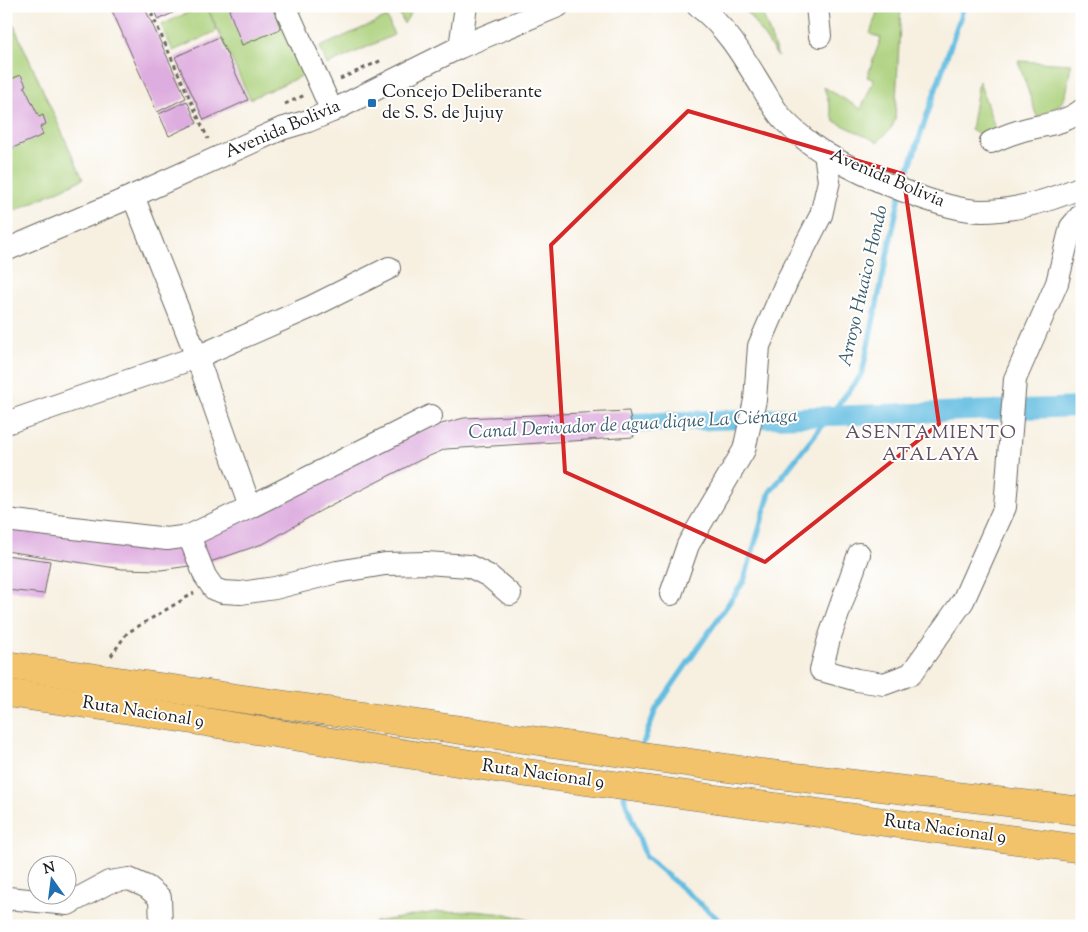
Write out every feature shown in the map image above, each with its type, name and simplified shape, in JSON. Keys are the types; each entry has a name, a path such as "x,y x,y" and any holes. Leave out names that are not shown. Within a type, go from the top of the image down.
{"highway":[{"name":"Ruta Nacional 9","path":"6,665 762,773 1082,810"},
{"name":"Ruta Nacional 9","path":"6,693 133,710 527,773 1082,849"}],"street":[{"path":"285,6 332,111"},
{"path":"460,47 466,6"},
{"name":"Avenida Bolivia","path":"6,250 133,196 281,129 332,111 460,47 558,6"},
{"name":"Avenida Bolivia","path":"698,6 733,42 782,118 825,153 857,170 953,207 981,211 1001,210 1061,196 1082,187"},
{"path":"816,6 820,36"},
{"path":"990,142 1018,131 1075,115 1082,110"},
{"path":"671,594 688,546 744,450 755,400 759,346 787,281 821,215 829,181 825,153"},
{"path":"133,196 197,357 250,507"},
{"path":"859,554 829,639 821,670 857,680 884,684 911,674 964,601 1005,507 1015,379 1057,283 1071,227 1082,214"},
{"path":"6,423 197,357 311,308 390,268"},
{"path":"6,520 167,538 189,536 431,416"},
{"path":"189,536 205,576 214,589 222,592 240,593 275,588 337,572 385,564 426,563 469,566 489,576 510,594"},
{"path":"6,901 8,898 68,904 109,882 129,879 147,887 160,898 161,926"}],"path":[{"path":"148,6 208,140"},
{"path":"109,659 127,633 200,589 205,576"}],"highlighted area":[{"path":"688,111 903,174 939,424 765,562 565,472 551,245"}],"green space":[{"path":"202,6 275,6 304,75 250,99 208,9 217,31 173,51 161,25"},
{"path":"396,6 415,6 404,24"},
{"path":"742,6 760,6 778,57 752,19"},
{"path":"879,6 901,6 895,120 892,127 878,142 834,121 824,87 861,109 874,80 867,77 881,38 870,34"},
{"path":"6,8 83,179 6,215"},
{"path":"387,17 394,35 327,65 320,47"},
{"path":"1018,61 1071,64 1067,92 1061,103 1037,117"},
{"path":"979,81 996,131 982,136 971,130"},
{"path":"472,911 506,914 551,926 370,926 375,922 436,912"}],"building":[{"path":"110,6 144,6 186,98 157,112"},
{"path":"152,6 187,6 158,20"},
{"path":"238,6 272,6 281,29 242,45 229,10"},
{"path":"219,37 248,100 204,120 175,57"},
{"path":"21,75 26,85 24,86 39,117 43,115 46,124 40,127 43,135 8,150 6,146 6,81"},
{"path":"187,101 197,123 169,136 159,114"},
{"path":"629,411 634,437 446,449 420,460 320,511 265,543 213,561 161,570 122,569 6,551 6,527 165,547 430,427 464,418"},
{"path":"6,555 50,561 44,594 6,590"}],"waterway":[{"name":"Arroyo Huaico Hondo","path":"903,186 964,6"},
{"name":"Arroyo Huaico Hondo","path":"641,749 656,709 744,581 770,492 862,374 900,195"},
{"name":"Canal Derivador de agua dique La Ciénaga","path":"604,424 1082,407"},
{"name":"Arroyo Huaico Hondo","path":"626,793 624,797 646,857 726,926"}],"place":[{"name":"Concejo Deliberante de S. S. de Jujuy","path":"372,103"}],"district":[{"name":"ASENTAMIENTO ATALAYA","path":"931,444"}]}
